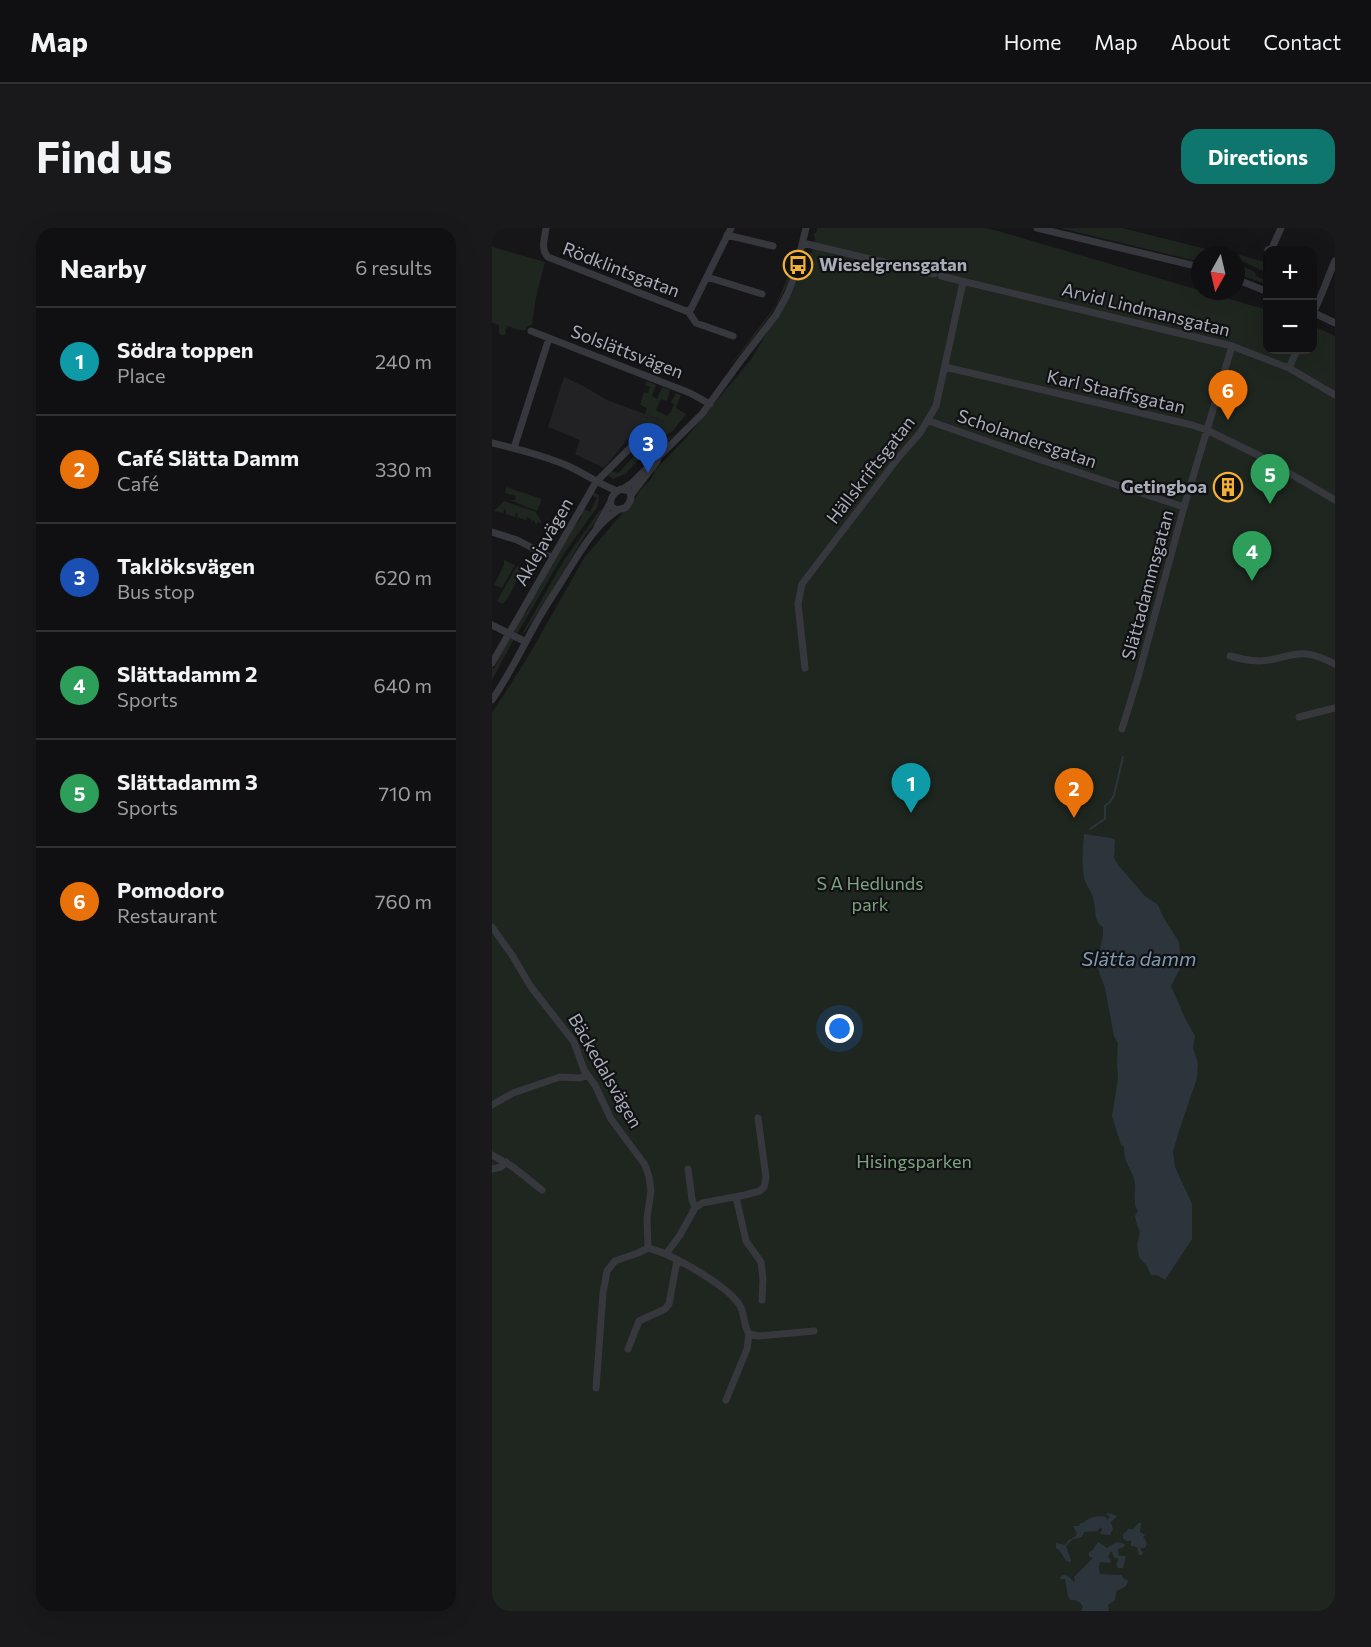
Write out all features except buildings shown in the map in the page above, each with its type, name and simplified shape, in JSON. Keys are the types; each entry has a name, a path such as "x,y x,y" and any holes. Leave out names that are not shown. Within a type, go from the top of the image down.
{"street":[{"name":"Rödklintsgatan","path":"546,228 543,249 544,254 552,259 688,311 697,323 733,336"},
{"path":"596,530 611,501 620,490 632,483 710,404 782,306 794,278 806,228"},
{"path":"1037,228 1191,265"},
{"path":"1273,246 1281,228"},
{"name":"Rödklintsgatan","path":"688,311 729,231 773,246"},
{"name":"Arvid Lindmansgatan","path":"803,243 1232,346 1289,368 1335,395"},
{"path":"1317,304 1335,261"},
{"name":"Rödklintsgatan","path":"707,277 762,294"},
{"name":"Hällskriftsgatan","path":"805,668 798,604 802,584 928,421 936,406 963,282"},
{"path":"1245,283 1263,290"},
{"path":"1317,316 1335,323"},
{"name":"Solslättsvägen","path":"531,331 690,393 710,404"},
{"path":"514,448 549,338"},
{"name":"Slättadammsgatan","path":"1122,729 1232,346"},
{"path":"1289,368 1295,354"},
{"name":"Karl Staaffsgatan","path":"945,367 1207,430 1262,458 1335,500"},
{"name":"Scholandersgatan","path":"928,421 1184,507"},
{"path":"492,443 567,465 598,483 629,491 631,495"},
{"name":"Aklejavägen","path":"492,663 598,483 633,445"},
{"path":"492,699 507,677 537,621 596,530 612,514 627,506 631,495 660,456"},
{"path":"598,483 611,501 613,508 618,510"},
{"path":"492,532 517,540 552,558"},
{"path":"492,625 526,642"},
{"path":"1230,656 1257,661 1299,653 1309,654 1335,664"},
{"path":"1299,717 1335,708"},
{"name":"Bäckedalsvägen","path":"492,927 512,954 531,987 574,1042 587,1075 600,1095 611,1119 641,1158 648,1171 651,1191 647,1218 648,1248"},
{"path":"492,1105 513,1093 561,1077 580,1078 587,1075"},
{"path":"666,1254 695,1208 702,1203 763,1189 765,1184 758,1118"},
{"path":"492,1155 506,1162 542,1190"},
{"path":"492,1169 501,1167 506,1162"},
{"path":"688,1169 695,1208"},
{"path":"736,1197 746,1241 761,1262 762,1300"},
{"path":"596,1388 603,1293 607,1271 615,1261 648,1248 666,1254 719,1286 737,1301 743,1312 749,1334 747,1349 726,1400"},
{"path":"628,1349 639,1321 665,1309 669,1304 677,1260"},
{"path":"749,1334 759,1336 814,1330"}],"shaded area":[{"path":"564,377 607,400 664,421 660,433 647,446 631,435 604,468 575,454 580,440 548,427"}],"green space":[{"name":"S A Hedlunds park","path":"817,228 991,229 1191,288 1191,300 1233,300 1263,309 1263,354 1317,354 1317,328 1335,336 1335,1611 492,1611 492,713 529,655 584,558 636,497 655,470 686,438 752,358 799,278 804,257 802,271 809,260 807,256 812,252 815,238 813,234 816,233"},
{"path":"1060,228 1122,228 1194,246 1191,246 1191,260"},
{"path":"492,247 545,262 532,325 526,327 526,330 507,326 505,335 501,335 499,325 492,323"},
{"path":"1245,256 1263,262 1263,271 1245,262"},
{"path":"792,267 788,284 774,309 730,366 776,305"},
{"path":"1245,267 1255,272 1256,276 1263,279 1263,283 1245,277"},
{"path":"647,381 656,385 652,396 657,399 662,387 670,390 667,401 661,399 656,410 667,416 671,412 674,404 671,402 676,393 681,395 676,408 686,414 673,431 657,441 625,474 613,479 608,475 611,471 618,473 644,443 647,445 660,433 664,421 645,414 647,408 640,405 644,392 648,393 650,387 645,385"},
{"path":"643,417 656,421 659,427 649,440 636,430 642,422 638,426 637,424"},
{"path":"673,435 646,464 644,461 658,445"},
{"path":"506,487 542,499 537,511 510,500 515,500 516,496 505,493"},
{"path":"593,492 599,495 598,506 565,552 517,634 515,629 517,623 528,609 533,595 539,590 542,580 571,530 581,518 584,509 590,512 597,498 592,495"},
{"path":"504,501 536,512 541,523 538,522 536,525 534,520 531,523 532,520 527,517 526,520 517,517 516,513 515,517 506,514 504,509 503,513 494,511"},
{"path":"602,510 598,518 522,634 564,560"},
{"path":"504,560 515,565 502,588 494,585 504,565"},
{"path":"517,566 523,568 503,604 497,601"},
{"path":"510,639 514,639 492,680 492,668"}],"water":[{"name":"Slätta damm","path":"1084,834 1115,840 1114,858 1118,865 1145,896 1158,905 1179,942 1181,967 1171,986 1195,1036 1193,1048 1198,1063 1197,1078 1173,1152 1175,1167 1192,1204 1192,1239 1165,1280 1157,1275 1151,1275 1139,1257 1137,1245 1140,1232 1135,1216 1138,1211 1135,1201 1135,1183 1112,1116 1118,1079 1118,1043 1114,1036 1105,988 1096,964 1103,927 1097,920 1092,894 1085,881"},
{"path":"1106,1514 1117,1516 1111,1522 1113,1529 1110,1535 1100,1534 1101,1527 1097,1531 1084,1532 1082,1537 1066,1546 1071,1562 1066,1561 1056,1548 1056,1543 1065,1545 1075,1537 1077,1533 1073,1526 1079,1526 1080,1523 1094,1517 1106,1517 1107,1520 1110,1517"},
{"path":"1141,1523 1140,1532 1145,1535 1143,1538 1147,1544 1145,1548 1141,1548 1142,1555 1139,1555 1137,1547 1131,1546 1131,1541 1123,1538 1123,1534"},
{"path":"1098,1542 1107,1548 1117,1542 1125,1544 1124,1547 1118,1549 1119,1556 1126,1556 1123,1568 1118,1568 1116,1564 1118,1558 1114,1558 1111,1551 1108,1557 1111,1560 1110,1563 1100,1562 1099,1568 1100,1574 1121,1575 1128,1580 1125,1586 1116,1592 1115,1600 1108,1605 1109,1611 1081,1611 1082,1605 1078,1601 1070,1600 1065,1579 1060,1579 1060,1577 1068,1576 1074,1582 1074,1577 1093,1558 1089,1556 1089,1552"}],"waterway":[{"path":"1090,829 1105,819 1105,806 1114,795 1123,757"}],"place":[{"name":"Wieselgrensgatan","path":"798,265"},
{"name":"Pomodoro","path":"1228,420"},
{"name":"Taklöksvägen","path":"648,473"},
{"name":"Getingboa","path":"1228,487"},
{"name":"Slättadamm 3","path":"1270,504"},
{"name":"Slättadamm 2","path":"1252,581"},
{"name":"Södra toppen","path":"911,813"},
{"name":"Café Slätta Damm","path":"1074,818"}],"park label":[{"name":"Hisingsparken","path":"914,1162"}]}
